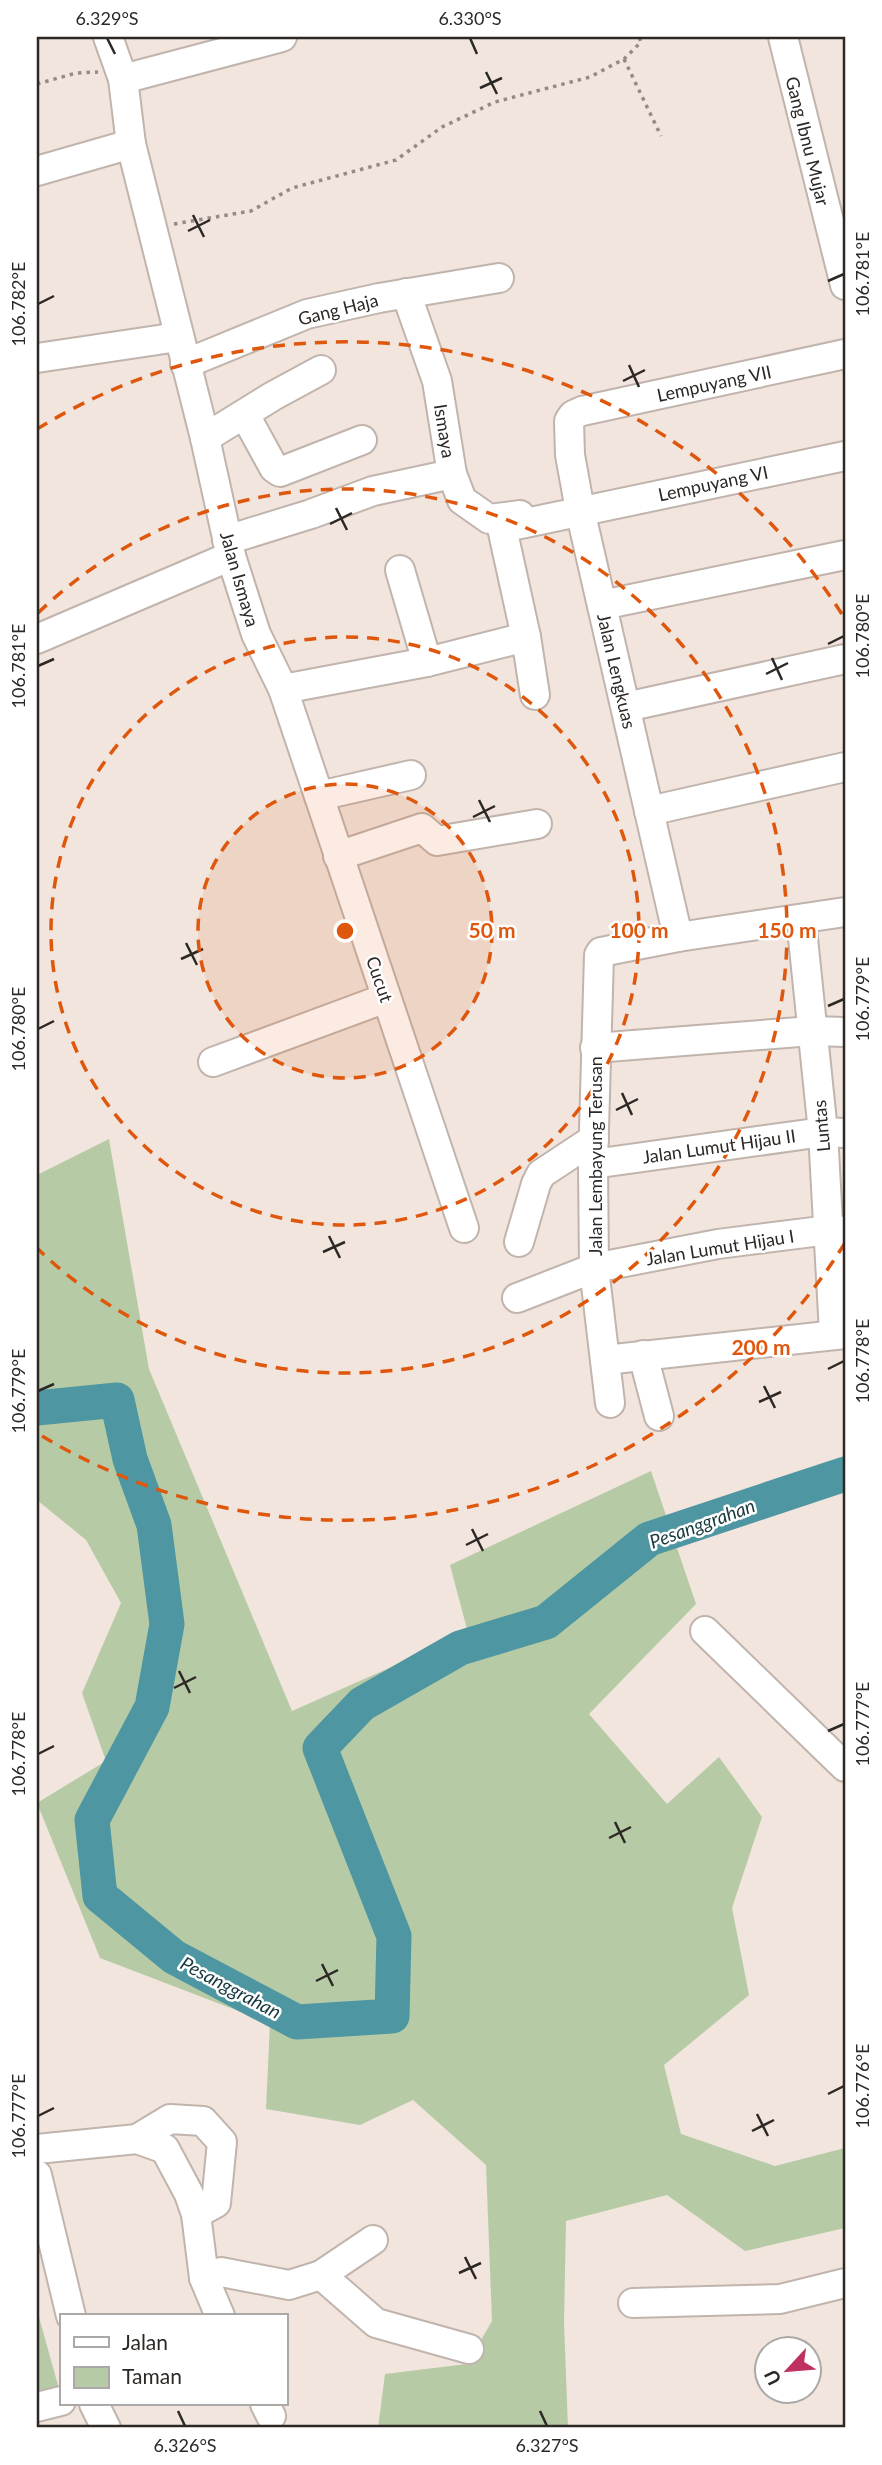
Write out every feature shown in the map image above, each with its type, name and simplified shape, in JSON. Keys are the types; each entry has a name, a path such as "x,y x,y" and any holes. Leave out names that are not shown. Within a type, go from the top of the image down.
{"street":[{"name":"Jalan Ismaya","path":"108,37 133,77 131,144 205,438 229,548 256,634 283,690"},
{"path":"133,77 282,37"},
{"name":"Gang Ibnu Mujar","path":"783,37 845,285"},
{"path":"37,171 131,144"},
{"name":"Gang Haja","path":"37,358 181,350 307,314 406,293 499,278"},
{"name":"Ismaya","path":"406,293 438,381 452,474 462,500 489,519 520,515 523,523"},
{"name":"Lempuyang VII","path":"582,411 845,354"},
{"path":"205,438 321,370"},
{"name":"Jalan Lengkuas","path":"582,411 573,415 568,423 570,455 580,510 678,937"},
{"path":"245,415 274,468 280,472 362,440"},
{"name":"Lempuyang VI","path":"580,510 845,456"},
{"path":"37,639 229,548 312,514 373,491 452,474"},
{"path":"535,695 526,637 502,528 580,510"},
{"path":"602,605 845,555"},
{"path":"400,570 427,662"},
{"path":"283,690 427,662 526,637"},
{"path":"626,707 845,659"},
{"name":"Cucut","path":"283,690 464,1228"},
{"path":"649,811 845,767"},
{"path":"319,796 411,775"},
{"path":"338,856 422,828 437,841 537,824"},
{"path":"678,937 845,912"},
{"name":"Luntas","path":"801,919 812,1031 834,1133 840,1334"},
{"name":"Jalan Lembayung Terusan","path":"610,1403 594,1268 593,1152 597,960 601,952 678,937"},
{"path":"213,1062 386,998"},
{"path":"595,1048 812,1031 845,1032"},
{"name":"Jalan Lumut Hijau II","path":"593,1152 834,1133"},
{"path":"519,1242 541,1174 593,1152"},
{"name":"Jalan Lumut Hijau I","path":"517,1297 594,1268 718,1244 837,1231"},
{"path":"605,1360 840,1334"},
{"path":"643,1355 659,1416"},
{"path":"705,1631 845,1767"},
{"path":"137,2139 170,2119 203,2121 222,2142 216,2203 196,2214"},
{"path":"37,2149 137,2139 165,2149 189,2194 196,2214 204,2278 219,2314"},
{"path":"37,2175 71,2314"},
{"path":"204,2278 221,2272 289,2286 321,2275 373,2240"},
{"path":"321,2275 376,2323 468,2349"},
{"path":"633,2304 780,2299 845,2283"},
{"path":"37,2407 60,2400"},
{"path":"95,2406 106,2428"}],"path":[{"path":"151,228 251,211 292,188 396,160 442,127 495,102 590,77 624,60 641,42 639,37"},
{"path":"624,60 661,136"},
{"path":"37,83 76,73 104,72 133,77"}],"green space":[{"path":"109,1139 149,1369 292,1711 468,1633 450,1565 651,1471 696,1604 589,1714 667,1804 719,1757 762,1817 732,1908 749,1995 664,2065 681,2134 775,2166 845,2148 845,2228 745,2251 667,2195 566,2221 564,2323 568,2428 378,2428 385,2374 467,2364 492,2321 486,2165 413,2100 360,2125 266,2109 270,2023 100,1958 37,1803 106,1761 82,1693 121,1603 86,1540 37,1500 37,1175"},
{"path":"37,2310 59,2389 37,2394"}],"waterway":[{"name":"Pesanggrahan","path":"37,1408 117,1400 130,1459 154,1525 167,1624 152,1707 92,1820 100,1896 174,1957 297,2022 392,2016 394,1936 320,1748 362,1704 460,1648 546,1622 649,1539 845,1474"}]}
